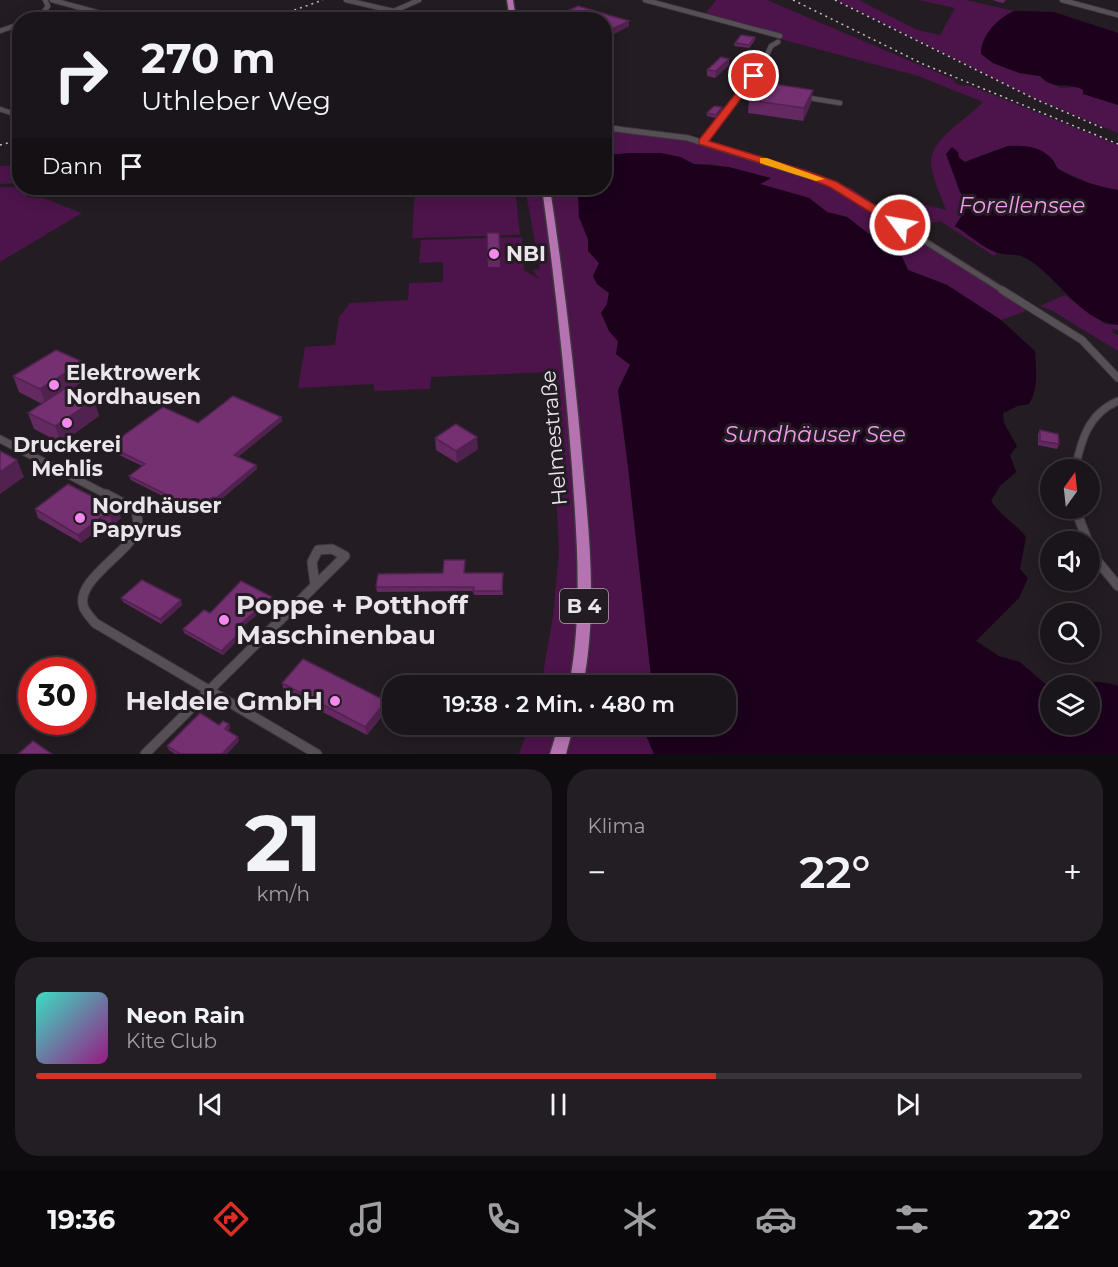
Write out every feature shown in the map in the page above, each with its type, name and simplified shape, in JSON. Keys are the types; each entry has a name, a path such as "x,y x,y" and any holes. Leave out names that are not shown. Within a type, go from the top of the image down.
{"main road":[{"name":"Helmestraße","path":"547,195 566,337 583,538 584,624 577,675"},
{"path":"558,754 564,735"}],"street":[{"path":"345,0 402,12"},
{"path":"394,10 419,0"},
{"path":"645,0 779,39 771,46 763,64 703,142"},
{"path":"1062,0 1118,15"},
{"path":"46,2 55,1 96,12"},
{"path":"744,88 755,90"},
{"path":"798,96 840,103"},
{"path":"612,128 671,135 703,142 834,184 1082,340 1118,378"},
{"path":"1077,459 1079,444 1092,419 1102,407 1118,401"},
{"path":"0,439 136,510 139,524 132,541 86,588 82,597 85,614 95,623 317,754"},
{"path":"145,754 345,556 339,551 327,548 317,552 313,558 315,585"},
{"path":"1100,564 1118,586"}],"shaded area":[{"path":"716,0 767,0 955,80 953,82 963,86 968,85 1118,145 1118,190 1096,186 1056,168 995,150 965,162 959,157 960,192 970,203 955,226 997,253 994,256 940,221 911,228 1037,307 1001,320 947,285 908,270 898,248 869,234 847,217 827,212 809,198 759,184 770,179 712,164 693,164 680,157 630,153 612,155 612,126 677,134 811,173 851,188 893,217 919,203 946,210 932,170 931,160 934,150 948,132 983,102 918,76 769,36 773,32 705,14"},
{"path":"837,0 859,0 917,30 940,35 955,8 918,0 966,0 1014,11 1002,18 987,34 981,54 993,63 1019,73 1040,76 1060,88 1077,87 1118,105 1118,133 1036,99"},
{"path":"12,165 12,183 0,184 0,166"},
{"path":"0,187 12,187 12,195 43,198 82,213 0,262"},
{"path":"415,195 516,195 520,235 412,238"},
{"path":"526,195 578,195 579,217 588,239 589,251 599,263 597,284 609,293 607,304 609,331 618,341 630,365 618,390 651,675 543,675 553,616 559,552 550,372 431,377 430,389 374,391 374,384 298,388 305,347 335,345 339,317 350,303 408,300 409,283 443,282 443,262 419,263 421,240 522,237 524,270 539,279 532,270 540,269"},
{"path":"1065,295 1105,324 1118,325 1118,330 1112,329 1111,332 1118,335 1118,351 1051,310 1040,306"},
{"path":"526,735 646,735 654,754 519,754"}],"water":[{"path":"1014,11 1054,12 1118,33 1118,105 1083,94 1083,90 1077,87 1055,85 1040,76 1019,73 993,63 981,54 987,34 1002,18"},
{"name":"Forellensee","path":"1008,146 1026,146 1043,151 1053,160 1058,169 1067,174 1088,183 1118,190 1118,325 1090,314 1033,263 1021,256 993,251 955,226 970,203 960,192 946,154 952,147 958,152 959,158 965,162"},
{"name":"Sundhäuser See","path":"661,153 680,157 694,164 729,167 771,178 760,184 809,198 827,212 847,217 869,234 898,248 908,270 947,285 1001,320 1035,351 1036,385 1029,404 1003,413 1004,423 1017,446 1010,455 1016,472 1000,486 991,501 1026,537 1020,569 1028,578 1019,598 976,641 999,656 1020,662 1040,679 1040,735 1100,735 1100,683 1118,686 1118,754 654,754 646,735 736,735 736,675 651,675 618,390 630,365 616,354 618,341 609,331 601,313 607,304 609,293 597,284 593,276 599,263 588,251 588,239 579,217 578,195 612,195 612,154"}],"building":[{"path":"578,6 598,12 565,12"},
{"path":"612,16 629,21 612,29"},
{"path":"741,35 755,37 749,45 735,43"},
{"path":"721,57 729,59 716,71 707,70"},
{"path":"760,82 813,90 804,108 749,100"},
{"path":"714,106 722,107 716,115 707,113"},
{"name":"NBI","path":"487,233 499,233 500,259 488,260"},
{"path":"56,350 83,362 40,389 13,376"},
{"path":"67,387 94,400 55,426 28,413"},
{"path":"233,396 281,417 234,455 256,465 216,498 213,497 197,510 129,476 145,464 109,446 163,407 198,423"},
{"path":"456,424 477,437 456,451 435,438"},
{"path":"1040,430 1058,434 1059,444 1040,441"},
{"path":"0,451 17,460 0,472"},
{"name":"Nordhäuser Papyrus","path":"68,484 97,499 104,498 117,505 118,510 110,516 101,517 78,535 35,509"},
{"path":"444,560 465,560 464,573 503,573 502,591 473,591 474,587 376,587 378,574 443,573"},
{"path":"142,580 181,600 160,619 121,598"},
{"name":"Poppe + Potthoff Maschinenbau","path":"241,581 272,597 237,627 243,630 221,651 183,629 204,610 210,613"},
{"name":"Heldele GmbH","path":"303,659 382,699 382,706 365,727 282,683"},
{"path":"200,713 219,725 223,721 229,724 225,729 238,737 222,754 180,754 167,746"},
{"path":"33,741 52,754 18,754"}],"railway":[{"path":"289,12 323,0"},
{"path":"793,0 923,64 1118,144"},
{"path":"835,0 1037,100 1105,129"},
{"path":"0,145 12,142"}],"slow traffic":[{"path":"763,161 820,179"}],"place":[{"name":"NBI","path":"494,254"},
{"name":"Elektrowerk Nordhausen","path":"54,385"},
{"name":"Druckerei Mehlis","path":"67,423"},
{"name":"Nordhäuser Papyrus","path":"80,518"},
{"name":"Poppe + Potthoff Maschinenbau","path":"224,620"},
{"name":"Heldele GmbH","path":"335,701"}],"route":[{"path":"754,76 703,142 834,184 900,225"}]}
